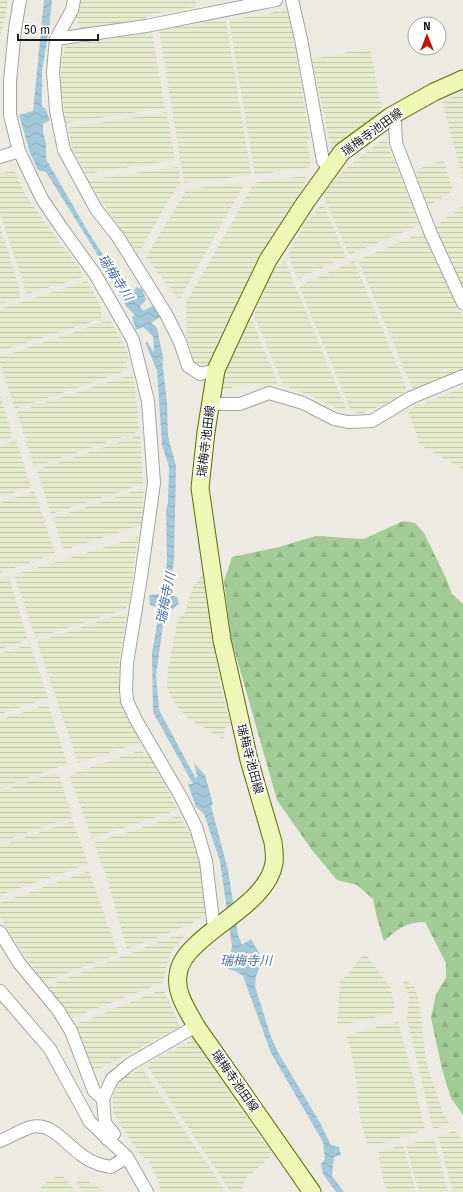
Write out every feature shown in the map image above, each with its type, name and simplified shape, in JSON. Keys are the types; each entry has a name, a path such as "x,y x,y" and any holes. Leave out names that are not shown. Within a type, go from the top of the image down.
{"main road":[{"name":"瑞梅寺池田線","path":"312,1192 196,1026 181,996 178,984 178,974 181,964 191,949 258,894 265,884 272,869 274,853 273,842 249,760 222,640 200,488 210,404 216,370 268,260 305,203 342,152 391,116 434,92 463,79"}],"street":[{"path":"20,0 10,81 10,115 19,151 42,198 60,227 95,274 133,340 148,401 154,483 127,663 127,701 136,720 181,797 196,827 206,861 214,929"},
{"path":"74,0 72,10 56,39 53,72 56,110 64,150 96,209 118,238 166,314 180,342 188,366 200,374 216,370"},
{"path":"56,39 146,26 276,0"},
{"path":"292,0 301,39 323,161 330,169"},
{"path":"391,116 394,123 396,143 428,227 463,303"},
{"path":"0,157 19,151"},
{"path":"210,404 240,404 269,393 303,403 334,419 348,422 372,421 410,398 463,376"},
{"path":"0,932 19,963 58,1010 71,1031 94,1091 103,1099"},
{"path":"0,991 50,1049 90,1122 126,1157 147,1192"},
{"path":"107,1139 114,1134 105,1123 103,1099 112,1079 130,1064 196,1026"},
{"path":"0,1141 31,1127 40,1127 52,1130 83,1156 97,1164 111,1167 126,1157"}],"green space":[{"path":"0,0 8,0 2,31 0,34"},
{"path":"80,0 196,0 196,7 151,14 142,20 80,29 76,17"},
{"path":"287,10 289,13 310,139 307,140 311,167 255,175 229,20"},
{"path":"217,20 226,21 251,175 184,183 159,30"},
{"path":"152,32 165,108 66,123 61,91 61,65 65,46"},
{"path":"370,48 382,111 332,153 312,59"},
{"path":"463,93 463,180 442,101"},
{"path":"167,112 175,160 86,174 72,147 68,128"},
{"path":"385,138 420,225 349,255 322,192 350,165"},
{"path":"443,160 453,190 429,206 419,184 416,170"},
{"path":"178,167 181,185 176,188 138,254 87,180"},
{"path":"14,170 26,196 79,267 83,277 27,294 0,213 0,174"},
{"path":"305,176 305,185 261,258 219,337 211,363 201,366 195,363 187,339 186,303 254,183"},
{"path":"245,183 179,300 146,257 187,189"},
{"path":"323,203 346,257 298,279 288,255 304,225"},
{"path":"463,206 463,291 440,242 435,226"},
{"path":"0,226 19,287 20,298 0,304"},
{"path":"424,232 463,317 463,370 414,392 358,260"},
{"path":"285,261 347,411 283,385 255,318 255,304 277,265"},
{"path":"354,261 406,387 402,397 361,414 351,411 299,286"},
{"path":"87,281 101,309 101,319 0,351 0,309"},
{"path":"110,320 127,351 129,360 126,363 128,370 15,409 0,363 0,357"},
{"path":"252,320 279,386 246,384 222,390 225,373 237,344 246,325"},
{"path":"133,374 140,431 34,467 17,412"},
{"path":"463,387 463,469 420,445 408,410"},
{"path":"0,395 13,437 0,441"},
{"path":"140,435 143,484 51,514 37,470"},
{"path":"16,440 31,487 0,497 0,446"},
{"path":"144,488 142,525 64,550 53,518"},
{"path":"34,491 55,553 0,573 0,503"},
{"path":"403,521 415,523 424,533 446,578 452,594 463,604 463,1115 451,1098 442,1069 431,1018 436,994 446,978 446,963 425,922 407,925 384,941 373,899 357,885 337,880 312,850 277,800 231,638 224,581 232,557 279,547 316,536 364,539"},
{"path":"138,537 129,603 126,609 36,638 14,575"},
{"path":"9,577 28,640 0,649 0,580"},
{"path":"201,577 206,578 213,623 213,641 221,688 230,723 225,729 223,739 188,718 175,704 167,689 168,670 178,619 187,611 187,604 192,589"},
{"path":"125,613 127,616 119,661 119,696 122,708 141,742 78,763 37,642"},
{"path":"30,644 48,698 0,714 0,654"},
{"path":"48,704 67,764 0,788 0,720"},
{"path":"142,750 144,754 148,753 178,810 92,838 69,775"},
{"path":"52,773 59,775 72,817 0,842 0,792"},
{"path":"180,815 194,842 202,868 206,914 191,924 127,949 106,875 94,843"},
{"path":"73,821 88,864 0,895 0,846"},
{"path":"89,871 118,954 43,982 21,951 0,917 0,903"},
{"path":"182,933 184,937 174,947 169,957 163,982 72,1018 47,986"},
{"path":"365,953 390,987 395,1008 391,1014 337,1026 340,981"},
{"path":"406,980 415,988 419,1002 426,1061 443,1113 449,1123 449,1125 433,1129 407,1018 409,996 403,982"},
{"path":"163,989 180,1027 93,1072 74,1025"},
{"path":"398,1022 414,1081 425,1130 373,1146 367,1143 360,1119 356,1079 350,1047 346,1035"},
{"path":"195,1038 220,1077 224,1086 273,1155 245,1179 242,1189 238,1192 231,1192 146,1064"},
{"path":"142,1068 224,1189 223,1192 161,1192 158,1180 150,1163 140,1154 113,1114 113,1093 122,1079"},
{"path":"455,1131 463,1140 463,1192 453,1192 438,1136"},
{"path":"434,1138 448,1192 419,1192 406,1145"},
{"path":"403,1145 416,1192 388,1192 384,1183 378,1152"},
{"path":"62,1175 76,1192 48,1192 40,1189 48,1180"},
{"path":"79,1177 105,1192 83,1192 76,1184"}],"water":[{"name":"瑞梅寺川","path":"44,0 52,0 42,70 42,107 45,108 50,120 43,124 46,144 46,159 87,230 132,297 136,287 142,289 146,300 140,306 143,311 154,305 162,316 151,323 157,328 164,362 162,359 167,402 168,436 176,466 174,560 169,595 177,597 179,603 173,609 169,608 165,611 156,675 159,710 196,779 197,776 194,763 205,775 213,804 211,806 228,870 238,935 242,945 251,939 263,960 256,976 255,986 271,1037 279,1054 319,1121 331,1145 339,1147 341,1155 334,1157 332,1176 344,1192 336,1192 323,1174 321,1164 325,1159 323,1142 271,1053 243,976 228,969 232,946 220,861 204,814 196,807 188,784 193,784 153,712 152,653 160,608 150,605 149,595 162,594 167,562 166,510 168,503 169,467 162,445 157,370 146,345 146,341 154,352 153,336 143,327 136,330 132,317 135,315 126,306 94,249 46,172 38,170 30,153 19,115 33,111"}]}
